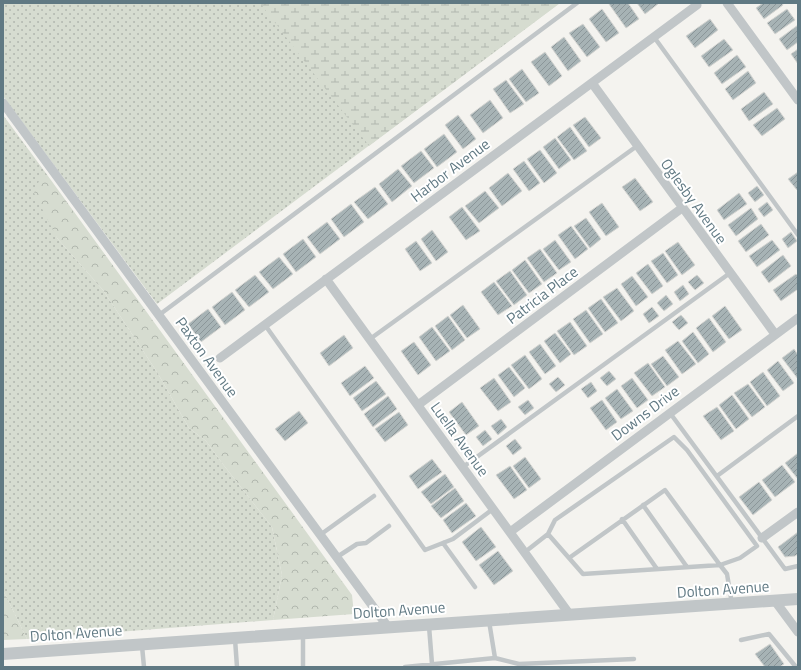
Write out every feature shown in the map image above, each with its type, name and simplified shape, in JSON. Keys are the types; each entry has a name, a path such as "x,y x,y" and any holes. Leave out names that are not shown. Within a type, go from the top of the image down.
{"street":[{"path":"727,3 798,100"},
{"name":"Harbor Avenue","path":"220,358 697,5"},
{"name":"Oglesby Avenue","path":"592,83 775,334"},
{"name":"Paxton Avenue","path":"3,103 388,627"},
{"name":"Patricia Place","path":"418,405 682,208"},
{"name":"Luella Avenue","path":"326,279 570,615"},
{"name":"Downs Drive","path":"510,532 798,318"},
{"path":"762,538 798,512"},
{"name":"Dolton Avenue","path":"3,654 798,599"},
{"path":"775,601 798,632"}],"lane":[{"path":"159,315 577,3"},
{"path":"654,37 798,235"},
{"path":"370,340 637,146"},
{"path":"463,467 730,273"},
{"path":"265,325 425,550 453,539 494,509"},
{"path":"670,413 785,569 798,566"},
{"path":"717,476 798,416"},
{"path":"524,552 548,534 555,520 674,437 687,450 757,546 740,558 720,565 583,574 548,534"},
{"path":"569,558 664,490 727,574 732,604"},
{"path":"320,535 374,496"},
{"path":"643,505 687,567"},
{"path":"622,519 657,569"},
{"path":"337,557 358,544 366,543 389,526"},
{"path":"443,543 475,588"},
{"path":"489,620 495,658"},
{"path":"429,624 432,664"},
{"path":"303,633 303,667"},
{"path":"741,640 769,634 796,667"},
{"path":"234,638 237,667"},
{"path":"142,644 144,667"},
{"path":"405,667 495,658 519,664 634,659"}],"green space":[{"path":"3,3 560,3 157,304 3,96"},
{"path":"260,3 560,3 369,146"},
{"path":"3,115 48,176 41,177 57,238 103,290 157,372 189,428 206,441 272,527 282,575 273,620 27,639 3,590"},
{"path":"41,176 48,176 352,595 354,614 273,620 282,575 272,527 206,441 189,428 157,372 103,290 57,238 34,193"},
{"path":"3,590 27,639 3,640"}],"building":[{"path":"628,3 639,19 626,28 609,4"},
{"path":"637,3 657,3 658,4 645,14"},
{"path":"763,3 782,3 783,5 764,19 756,8"},
{"path":"602,9 619,33 606,42 589,19"},
{"path":"787,9 795,20 775,34 767,23"},
{"path":"710,19 718,30 695,48 686,36"},
{"path":"583,24 600,47 587,57 569,33"},
{"path":"798,25 798,42 787,50 779,39"},
{"path":"564,37 581,61 568,71 551,47"},
{"path":"724,39 733,50 709,67 701,56"},
{"path":"798,49 798,64 791,54"},
{"path":"545,52 562,76 549,86 531,62"},
{"path":"737,55 746,67 722,84 714,73"},
{"path":"522,69 539,93 526,102 509,79"},
{"path":"748,71 756,83 733,100 725,89"},
{"path":"506,80 524,104 510,113 493,89"},
{"path":"764,92 773,104 749,121 741,109"},
{"path":"490,100 503,118 483,133 470,115"},
{"path":"777,108 785,119 762,136 753,125"},
{"path":"458,115 476,139 463,149 445,125"},
{"path":"585,117 601,138 589,147 573,125"},
{"path":"570,127 587,151 574,160 557,137"},
{"path":"444,134 457,152 437,167 424,149"},
{"path":"555,138 571,160 559,169 543,147"},
{"path":"540,150 557,173 544,183 527,159"},
{"path":"421,151 434,168 414,183 401,166"},
{"path":"524,161 540,183 529,191 513,169"},
{"path":"398,169 412,186 392,202 379,184"},
{"path":"798,172 798,189 797,190 788,179"},
{"path":"508,173 522,191 502,206 489,188"},
{"path":"635,178 653,202 640,211 622,187"},
{"path":"757,186 764,195 755,202 748,193"},
{"path":"375,187 388,204 368,219 354,202"},
{"path":"485,191 499,208 479,223 465,206"},
{"path":"739,193 747,204 724,220 717,210"},
{"path":"767,202 773,210 764,217 758,209"},
{"path":"602,203 619,227 606,236 589,212"},
{"path":"351,204 364,222 344,237 331,219"},
{"path":"462,207 480,231 466,240 449,217"},
{"path":"751,208 758,219 736,236 728,225"},
{"path":"586,218 601,239 590,248 574,226"},
{"path":"327,222 340,239 320,254 307,237"},
{"path":"761,224 769,235 746,252 738,241"},
{"path":"571,226 588,249 575,259 558,235"},
{"path":"432,230 448,252 436,261 421,239"},
{"path":"791,232 797,241 788,248 782,239"},
{"path":"303,239 316,257 296,272 283,254"},
{"path":"555,240 571,262 559,270 543,249"},
{"path":"772,240 780,250 757,267 749,256"},
{"path":"416,241 432,263 420,271 405,249"},
{"path":"678,242 695,265 682,275 665,251"},
{"path":"540,249 557,273 544,282 527,258"},
{"path":"663,253 678,275 667,283 651,261"},
{"path":"783,255 791,266 769,283 761,272"},
{"path":"279,257 293,274 273,289 259,272"},
{"path":"525,260 542,284 529,293 512,270"},
{"path":"648,264 663,286 652,294 636,273"},
{"path":"510,271 527,295 514,305 496,281"},
{"path":"796,274 798,276 798,289 781,301 773,290"},
{"path":"255,275 269,292 249,307 235,290"},
{"path":"697,275 704,283 695,290 688,282"},
{"path":"632,276 648,297 636,306 621,284"},
{"path":"494,282 512,306 498,315 481,292"},
{"path":"683,285 689,294 680,301 674,292"},
{"path":"617,288 634,311 621,321 603,297"},
{"path":"232,292 245,310 225,325 212,307"},
{"path":"666,295 673,304 664,311 657,303"},
{"path":"601,299 618,323 605,332 588,308"},
{"path":"463,305 480,329 467,338 450,315"},
{"path":"725,306 742,330 729,339 712,316"},
{"path":"652,307 659,316 649,323 643,314"},
{"path":"208,309 221,327 201,342 188,324"},
{"path":"586,310 603,334 590,343 573,319"},
{"path":"681,315 688,323 679,330 672,322"},
{"path":"448,316 465,340 452,350 435,326"},
{"path":"709,318 726,342 713,352 696,328"},
{"path":"570,322 587,346 574,355 557,331"},
{"path":"432,327 450,351 436,361 419,337"},
{"path":"693,332 709,354 698,363 682,341"},
{"path":"555,333 571,354 560,363 544,341"},
{"path":"344,335 353,348 329,366 320,353"},
{"path":"678,341 696,364 682,374 665,350"},
{"path":"414,342 431,365 418,375 401,351"},
{"path":"540,344 556,366 545,374 529,352"},
{"path":"794,349 798,355 798,379 782,358"},
{"path":"525,355 542,379 529,389 511,365"},
{"path":"663,356 679,377 667,386 651,364"},
{"path":"778,361 794,383 783,391 767,370"},
{"path":"648,363 665,387 652,396 634,373"},
{"path":"365,366 374,378 350,396 341,383"},
{"path":"509,367 525,388 514,397 498,375"},
{"path":"609,371 616,379 607,386 600,378"},
{"path":"763,372 780,396 767,406 750,382"},
{"path":"558,377 565,385 556,392 549,384"},
{"path":"494,378 511,402 498,411 480,388"},
{"path":"632,378 648,400 637,408 621,386"},
{"path":"376,381 386,394 362,411 353,398"},
{"path":"591,382 597,391 588,398 581,389"},
{"path":"748,384 765,407 752,417 734,393"},
{"path":"617,389 633,411 621,419 605,398"},
{"path":"732,395 749,419 736,429 719,405"},
{"path":"388,396 397,409 373,427 364,414"},
{"path":"528,400 534,408 525,415 518,407"},
{"path":"602,400 617,422 606,430 590,408"},
{"path":"462,402 479,426 466,435 449,412"},
{"path":"717,407 734,431 721,440 703,416"},
{"path":"299,411 308,423 285,441 275,429"},
{"path":"399,412 408,425 385,442 375,429"},
{"path":"501,419 507,427 498,435 491,426"},
{"path":"485,430 492,439 483,446 476,437"},
{"path":"515,439 522,448 513,455 506,446"},
{"path":"798,453 798,479 785,463"},
{"path":"525,457 541,479 529,488 513,466"},
{"path":"432,459 442,472 418,489 409,476"},
{"path":"782,465 795,482 775,497 762,480"},
{"path":"510,466 527,490 514,499 496,475"},
{"path":"445,474 454,487 431,504 421,492"},
{"path":"759,482 772,500 753,515 739,497"},
{"path":"455,488 464,501 441,518 431,506"},
{"path":"466,503 476,516 452,533 443,520"},
{"path":"481,527 496,547 476,561 462,542"},
{"path":"798,532 798,554 795,556 785,557 778,547"},
{"path":"498,551 513,571 494,585 479,565"},
{"path":"770,644 784,664 779,667 765,667 755,654"}]}
